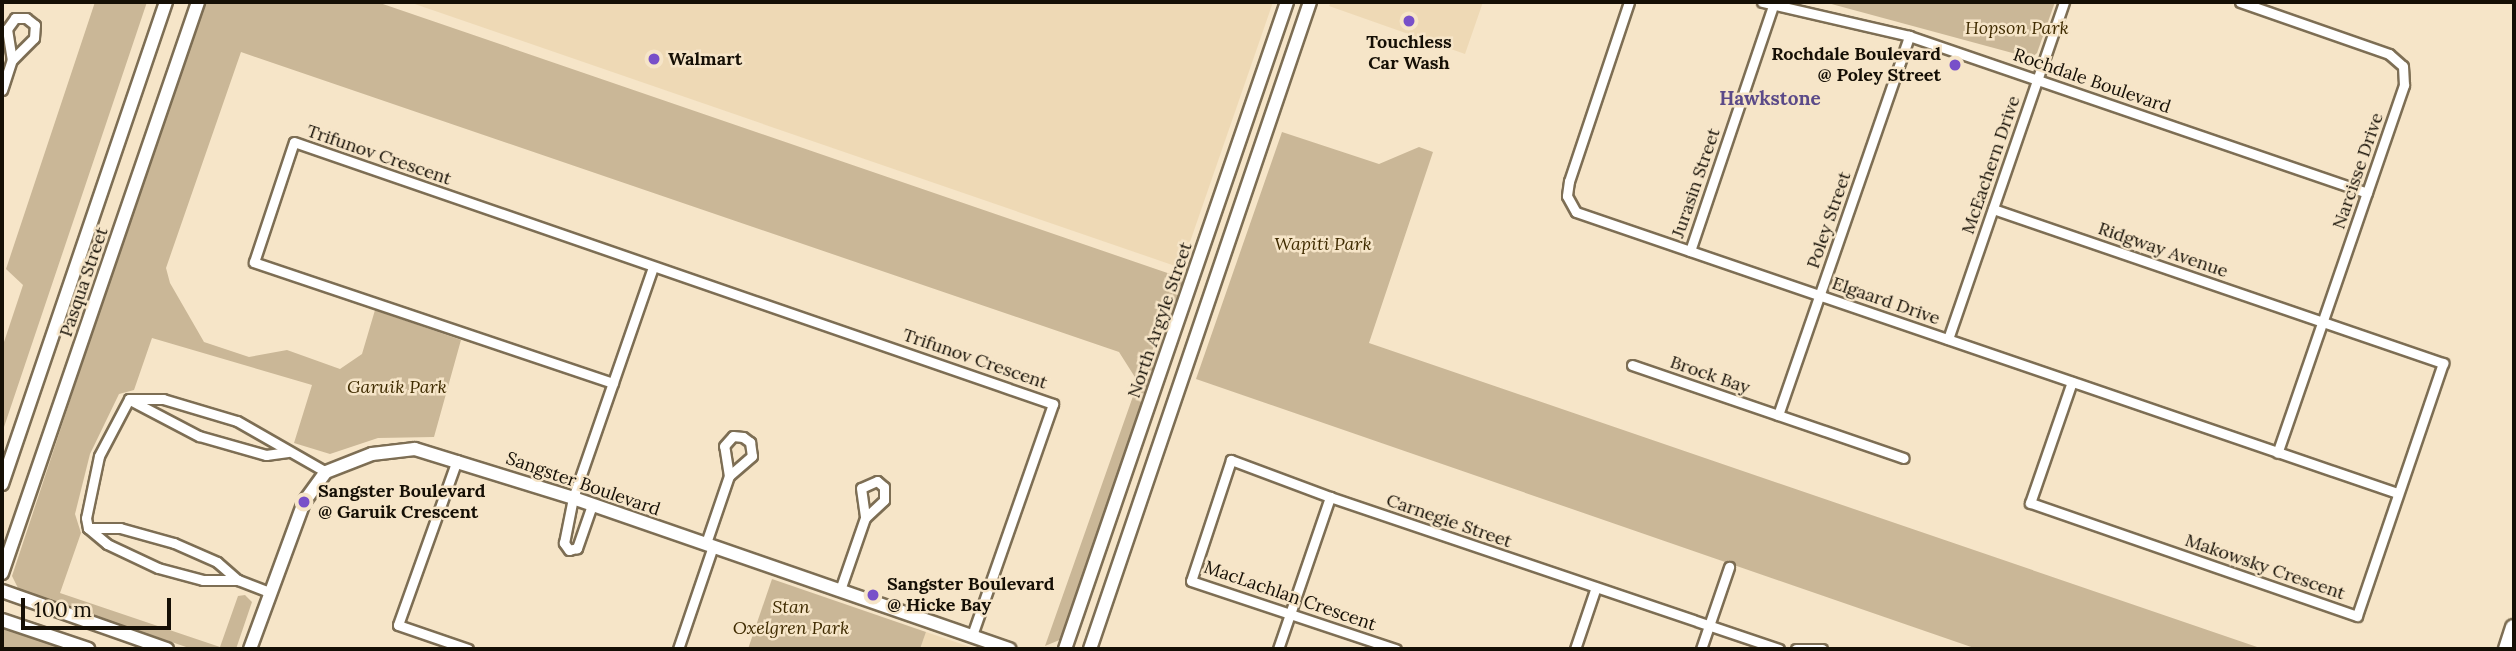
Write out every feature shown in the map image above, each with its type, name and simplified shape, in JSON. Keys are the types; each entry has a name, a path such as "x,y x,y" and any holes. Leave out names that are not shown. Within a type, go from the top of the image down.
{"highway":[{"path":"2507,649 2514,628"}],"street":[{"name":"Pasqua Street","path":"2,484 166,2"},
{"name":"Pasqua Street","path":"2,573 198,2"},
{"name":"North Argyle Street","path":"1065,649 1287,2"},
{"path":"1090,649 1310,2"},
{"name":"Elgaard Drive","path":"1629,2 1567,196 1576,212 2397,494"},
{"name":"Rochdale Boulevard","path":"1762,2 1909,36 2367,193"},
{"name":"McEachern Drive","path":"1948,339 2064,2"},
{"name":"Narcisse Drive","path":"2240,2 2262,5 2389,54 2403,66 2404,85 2277,453"},
{"name":"Jurasin Street","path":"1690,251 1773,6"},
{"path":"2,90 12,60 34,38 34,25 26,18 15,18 7,29 12,60"},
{"name":"Poley Street","path":"1779,415 1909,36"},
{"name":"Trifunov Crescent","path":"613,383 254,261 294,142 1053,404 972,635"},
{"name":"Ridgway Avenue","path":"1993,209 2323,322"},
{"path":"592,505 577,548 569,550 564,543 573,498 653,267"},
{"name":"Makowsky Crescent","path":"2072,382 2030,503 2357,616 2442,363 2323,322"},
{"name":"Brock Bay","path":"1632,365 1903,458"},
{"path":"129,399 199,436 266,455 288,452"},
{"path":"129,399 163,399 198,408 267,436 288,452 326,472 304,502 250,649"},
{"path":"129,399 99,456 86,518 88,528 107,544 158,568 203,580 238,580"},
{"name":"Sangster Boulevard","path":"326,472 393,449 415,449 573,498 1010,649"},
{"path":"457,460 398,625 468,649"},
{"name":"MacLachlan Crescent","path":"1330,497 1231,460 1191,581 1396,649"},
{"path":"678,649 729,476"},
{"path":"1279,649 1330,497"},
{"name":"Carnegie Street","path":"1330,497 1779,649"},
{"path":"840,590 865,518"},
{"path":"88,528 120,528 174,543 217,562 238,580 270,592"},
{"path":"1701,649 1729,567"},
{"path":"1575,649 1596,587"},
{"path":"2,591 167,649"},
{"path":"2,620 88,649"},
{"path":"1796,649 1822,649"}],"shaded area":[{"path":"409,2 1273,2 1181,268"},
{"path":"1331,2 1483,2 1465,54 1329,6"},
{"path":"926,632 976,649 920,649"}],"green space":[{"path":"95,2 147,2 2,433 2,348 23,285 6,269"},
{"name":"Garuik Park","path":"202,2 377,2 1185,279 1062,639 1045,646 1138,382 1119,352 241,52 166,268 170,283 204,342 249,357 287,350 340,369 362,354 375,310 461,340 434,437 378,438 330,454 294,443 312,385 152,338 134,390 119,394 90,454 75,514 81,533 60,593 220,647 238,596 245,595 252,602 236,649 192,649 19,590 12,576"},
{"name":"Hopson Park","path":"1824,2 2055,2 2037,53 2031,58"},
{"name":"Wapiti Park","path":"1282,132 1379,164 1419,147 1433,152 1369,343 2263,649 1977,649 1196,379"},
{"name":"Stan Oxelgren Park","path":"772,579 926,632 920,649 748,649"},
{"path":"3,627 73,649 2,649"}],"place":[{"name":"Touchless Car Wash","path":"1409,21"},
{"name":"Walmart","path":"654,59"},
{"name":"Rochdale Boulevard @ Poley Street","path":"1955,65"},
{"name":"Sangster Boulevard @ Garuik Crescent","path":"304,502"},
{"name":"Sangster Boulevard @ Hicke Bay","path":"873,595"}],"district":[{"name":"Hawkstone","path":"1770,99"}]}
